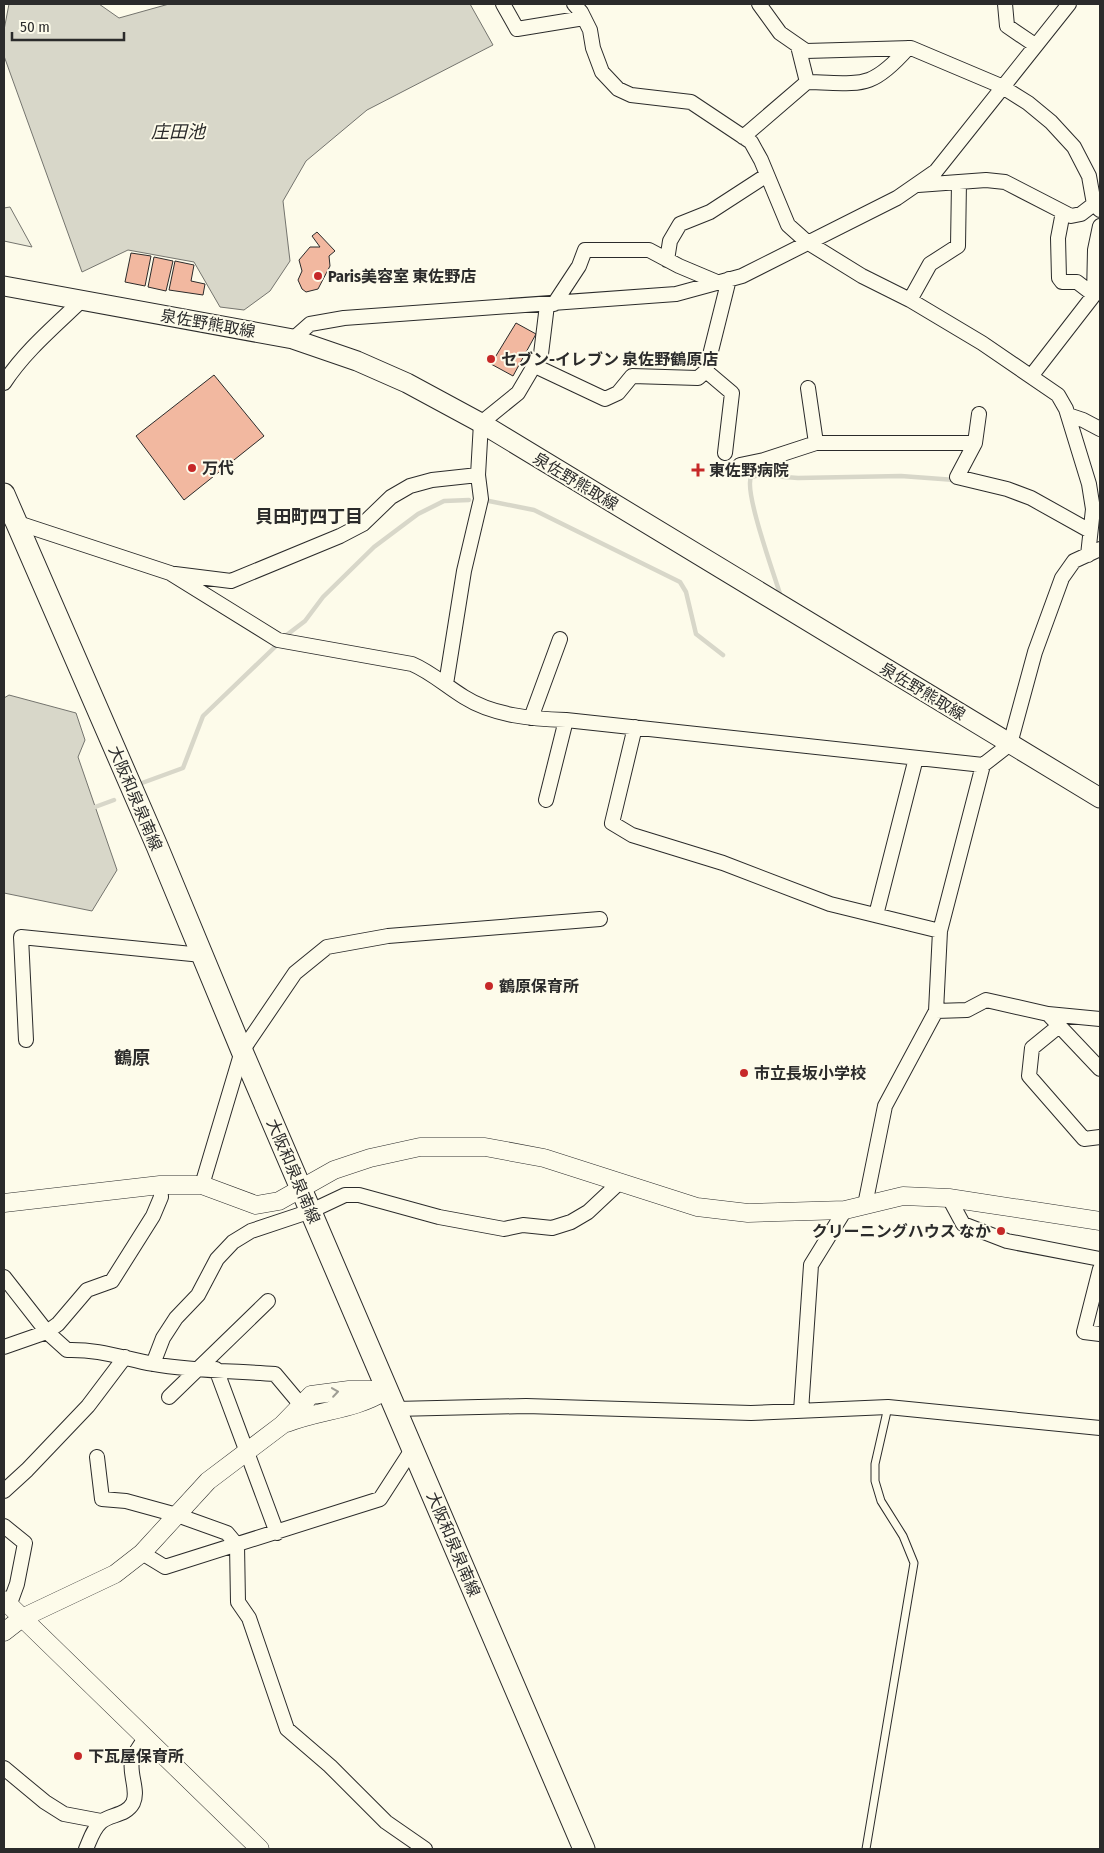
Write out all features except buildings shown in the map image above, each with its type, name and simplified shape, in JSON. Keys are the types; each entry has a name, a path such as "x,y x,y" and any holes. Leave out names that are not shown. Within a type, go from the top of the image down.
{"main road":[{"name":"泉佐野熊取線","path":"4,286 293,339 357,361 408,384 481,423 1100,798"},
{"name":"大阪和泉泉南線","path":"4,494 10,520 202,955 584,1849"}],"street":[{"path":"503,4 517,29 584,18"},
{"path":"574,4 590,30 593,48 602,72 618,89 631,95 691,102 751,142 788,225 807,242 862,276 910,300 1032,375 1058,395 1068,415 1089,484 1093,508 1090,531 1096,553 1074,561 1062,578 1034,652 1010,744 982,765 940,931 936,1011 885,1106 865,1205"},
{"path":"759,4 780,33 806,52 908,48 1001,86 1028,103 1051,122 1074,147 1089,176 1097,207 1081,214 1070,216 1005,182 959,182 917,185"},
{"path":"1005,4 1007,26 1035,45"},
{"path":"293,339 310,324 344,318 676,294 742,276 896,198 936,171 1001,86 1069,4"},
{"path":"798,46 808,82"},
{"path":"743,137 808,82 862,83 878,77 890,68 908,48"},
{"path":"666,260 670,241 680,224 710,212 767,175"},
{"path":"910,300 930,264 958,246 959,182"},
{"path":"1063,212 1058,238 1058,278 1062,282 1077,282 1094,294"},
{"path":"1032,375 1094,294 1095,250 1100,226"},
{"path":"446,684 464,571 481,499 478,475 481,423 518,393 541,354 551,304 579,266 586,250 649,250 666,260 723,281"},
{"path":"534,366 605,399 618,392 632,376 698,378 706,371 723,281"},
{"path":"4,383 14,367 82,300"},
{"path":"706,371 732,393 725,452"},
{"path":"808,388 816,443"},
{"path":"979,414 975,443 957,477 1007,489 1031,498 1090,531"},
{"path":"1068,415 1100,429"},
{"path":"740,465 764,460 816,443 975,443"},
{"path":"10,520 170,573 231,581 340,536 363,524 391,497 410,486 432,480 478,475"},
{"path":"170,573 278,640 412,664 428,671 479,705 531,718 635,727 982,765"},
{"path":"531,718 560,639"},
{"path":"546,800 566,720"},
{"path":"635,727 612,823 632,835 723,863 830,904 940,931"},
{"path":"876,915 916,758"},
{"path":"202,1185 242,1051 295,973 327,947 388,936 600,919"},
{"path":"26,1040 21,937 202,955"},
{"path":"936,1011 967,1010 986,1000 1048,1014 1100,1017"},
{"path":"1048,1014 1100,1069"},
{"path":"1059,1026 1032,1048 1030,1076 1084,1139 1100,1137"},
{"path":"4,1202 160,1185 202,1185 256,1205 279,1201 334,1170 370,1158 420,1147 485,1147 544,1158 697,1207 748,1213 844,1210 904,1196 949,1198 1100,1221"},
{"path":"153,1364 163,1338 176,1318 198,1295 217,1259 233,1242 251,1231 311,1211 345,1194 358,1195 439,1217 504,1229 523,1225 552,1228 570,1222 588,1212 620,1182"},
{"path":"4,1347 47,1332 58,1324 87,1290 112,1280 153,1216 161,1196 160,1185"},
{"path":"949,1198 963,1224 1008,1242 1100,1259"},
{"path":"800,1411 811,1265 844,1210"},
{"path":"1100,1269 1084,1332 1100,1334"},
{"path":"4,1277 47,1332 66,1350 89,1349 153,1364 198,1370 216,1369 275,1374 302,1405"},
{"path":"169,1398 268,1301"},
{"path":"4,1491 27,1470 88,1406 125,1357"},
{"path":"216,1369 277,1532"},
{"path":"12,1608 115,1574 142,1553 208,1481 282,1425 311,1396 349,1390 391,1399"},
{"path":"282,1425 314,1413 353,1406 371,1400 391,1399 526,1406 752,1413 888,1407 1100,1428"},
{"path":"142,1553 165,1567 380,1499 413,1448"},
{"path":"97,1457 102,1499 126,1501 177,1515 226,1534 237,1545 238,1602 248,1618 287,1729 330,1766 386,1822 425,1849"},
{"path":"4,1526 24,1543 12,1608 4,1632"},
{"path":"12,1608 260,1849"},
{"path":"86,1849 93,1832 102,1821 123,1813 132,1805 135,1798 131,1770 132,1759 145,1738"},
{"path":"4,1768 45,1802 64,1814 102,1821"}],"lane":[{"path":"866,1849 914,1564 903,1536 882,1501 875,1481 876,1464 888,1407"}],"shaded area":[{"path":"10,207 32,247 4,241 4,208"}],"water":[{"name":"庄田池","path":"9,4 99,4 119,18 169,4 470,4 493,45 367,110 306,161 283,201 290,261 270,291 244,310 220,307 194,262 128,250 82,272 4,56 4,30"},
{"path":"9,695 76,713 85,740 78,757 117,870 92,911 4,893 4,698"}],"waterway":[{"path":"780,594 766,552 752,499 751,477 760,475 798,478 901,476 955,480"},
{"path":"284,637 305,621 323,597 374,547 418,514 444,501 469,500"},
{"path":"489,501 534,510 680,582 686,592 696,634 723,655"},
{"path":"142,783 183,768 203,716 277,645"},
{"path":"95,807 114,800"}],"place":[{"name":"Paris美容室 東佐野店","path":"318,276"},
{"name":"セブン-イレブン 泉佐野鶴原店","path":"491,359"},
{"name":"万代","path":"192,468"},
{"name":"東佐野病院","path":"698,470"},
{"name":"鶴原保育所","path":"489,986"},
{"name":"市立長坂小学校","path":"744,1073"},
{"name":"クリーニングハウス なか","path":"1001,1231"},
{"name":"下瓦屋保育所","path":"78,1756"}],"district":[{"name":"貝田町四丁目","path":"309,517"},
{"name":"鶴原","path":"132,1058"}]}
